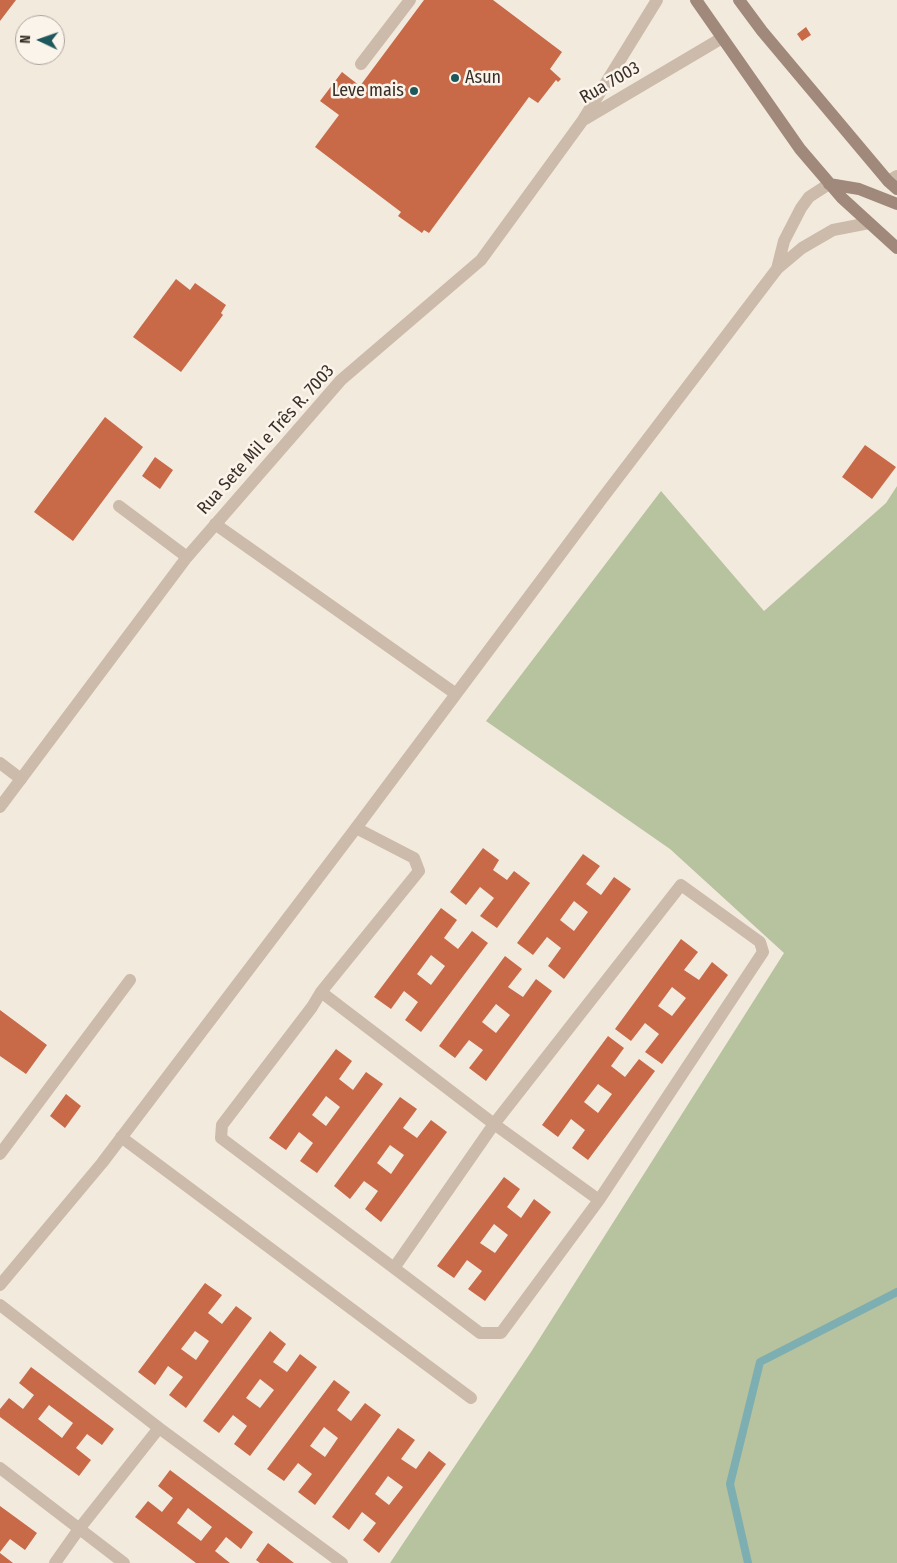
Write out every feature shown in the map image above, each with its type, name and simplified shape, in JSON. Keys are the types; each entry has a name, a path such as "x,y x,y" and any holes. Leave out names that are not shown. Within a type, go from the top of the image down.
{"main road":[{"path":"696,0 800,150 829,184 897,248"},
{"path":"738,0 762,32 894,182"},
{"path":"829,184 859,189 897,204"}],"street":[{"path":"361,64 410,0"},
{"name":"Rua 7003","path":"583,120 658,0"},
{"name":"Rua 7003","path":"583,120 722,38"},
{"name":"Rua Sete Mil e Três R. 7003","path":"0,807 187,557 215,524 341,380 481,260 583,120"},
{"path":"777,269 784,241 801,208 809,197 829,184"},
{"path":"0,1285 102,1163 777,269 802,248 833,230 869,223"},
{"path":"119,506 187,557"},
{"path":"215,524 456,694"},
{"path":"0,763 21,779"},
{"path":"356,828 414,858 418,871 321,992 312,1007 222,1124 221,1138 394,1268 480,1332 501,1333 599,1200 763,952 760,942 681,885 494,1124 394,1268"},
{"path":"0,1154 130,980"},
{"path":"321,992 494,1124 599,1200"},
{"path":"121,1137 471,1398"},
{"path":"0,1305 159,1428 342,1563"},
{"path":"54,1563 159,1428"},
{"path":"0,1468 124,1563"}],"green space":[{"path":"897,486 897,1563 390,1563 531,1352 784,953 670,849 486,721 661,491 764,611 886,503"}],"building":[{"path":"0,0 16,0 0,21"},
{"name":"Asun","path":"424,0 493,0 562,52 550,69 561,79 558,82 556,80 538,103 529,97 429,233 424,230 422,233 398,216 401,212 315,147 339,115 320,101 342,72 360,86"},
{"path":"806,27 811,35 802,41 797,34"},
{"path":"176,279 190,290 195,283 226,305 221,313 223,315 181,372 133,337"},
{"path":"105,417 143,447 73,541 34,512"},
{"path":"865,445 896,467 872,499 842,477"},
{"path":"155,457 173,470 160,489 142,476"},
{"path":"483,848 499,860 493,870 507,880 514,871 530,883 497,928 480,916 494,898 480,887 466,905 450,892"},
{"path":"583,854 600,866 586,884 601,895 614,877 631,889 564,979 548,966 561,948 547,937 533,955 517,943","holes":["574,901 588,912 574,931 560,920"]},
{"path":"441,908 457,920 444,938 458,949 472,931 488,943 421,1032 405,1020 418,1002 404,991 391,1009 374,997","holes":["431,955 445,966 431,985 417,974"]},
{"path":"681,939 698,952 684,970 699,980 712,962 728,975 662,1064 645,1052 659,1034 645,1023 631,1041 615,1029","holes":["672,987 686,998 672,1016 658,1006"]},
{"path":"505,956 522,969 508,987 523,997 536,979 552,991 486,1081 469,1068 483,1050 469,1040 455,1058 439,1046","holes":["496,1004 510,1015 496,1033 482,1022"]},
{"path":"0,1010 47,1045 26,1074 0,1056"},
{"path":"608,1036 624,1048 611,1066 625,1077 639,1059 655,1071 588,1160 572,1148 585,1130 571,1119 558,1137 542,1125","holes":["598,1084 612,1094 598,1113 584,1102"]},
{"path":"336,1049 352,1061 339,1079 353,1090 366,1072 383,1084 317,1173 300,1161 313,1143 299,1132 286,1150 269,1138","holes":["326,1096 340,1107 326,1126 312,1115"]},
{"path":"66,1094 81,1106 65,1128 50,1116"},
{"path":"400,1097 417,1109 403,1128 417,1138 431,1120 447,1132 381,1222 365,1209 378,1191 364,1181 350,1199 334,1186","holes":["390,1145 404,1155 391,1174 377,1163"]},
{"path":"504,1177 520,1189 507,1207 521,1218 534,1199 551,1212 485,1301 468,1289 482,1271 467,1260 454,1278 437,1266","holes":["494,1224 508,1235 495,1253 480,1243"]},
{"path":"205,1283 222,1295 208,1313 222,1324 236,1306 252,1318 186,1408 169,1395 183,1377 168,1366 155,1385 138,1372","holes":["195,1331 209,1341 196,1360 181,1349"]},
{"path":"270,1331 286,1344 273,1362 287,1372 300,1354 317,1367 250,1456 234,1444 247,1426 233,1415 219,1433 203,1421","holes":["260,1379 274,1390 260,1408 246,1398"]},
{"path":"31,1367 114,1429 102,1445 87,1434 76,1448 91,1460 79,1476 0,1417 0,1409 9,1398 23,1409 34,1395 19,1383","holes":["49,1405 73,1423 62,1438 38,1419"]},
{"path":"334,1380 350,1392 337,1410 351,1421 365,1403 381,1415 315,1505 298,1492 312,1474 298,1463 284,1481 267,1469","holes":["324,1427 338,1438 325,1457 310,1446"]},
{"path":"398,1428 415,1440 401,1459 416,1469 429,1451 446,1464 379,1553 363,1540 376,1523 362,1512 349,1530 332,1517","holes":["388,1476 403,1487 389,1505 375,1494"]},
{"path":"170,1470 253,1532 241,1549 226,1537 215,1551 230,1563 196,1563 135,1517 148,1501 162,1512 173,1498 158,1486","holes":["188,1508 212,1527 201,1541 177,1523"]},
{"path":"0,1506 37,1533 25,1550 10,1539 0,1552"},
{"path":"268,1543 294,1563 260,1563 256,1560"},
{"path":"0,1553 13,1563 0,1563"}],"waterway":[{"path":"748,1563 730,1484 760,1362 897,1292"}],"place":[{"name":"Asun","path":"455,78"},
{"name":"Leve mais","path":"414,91"}]}
